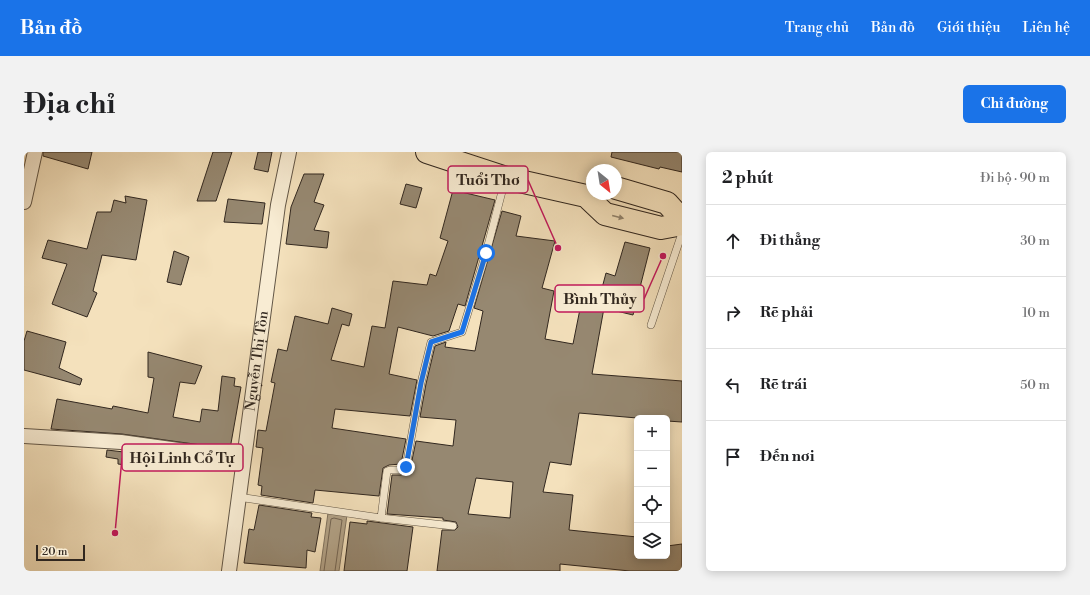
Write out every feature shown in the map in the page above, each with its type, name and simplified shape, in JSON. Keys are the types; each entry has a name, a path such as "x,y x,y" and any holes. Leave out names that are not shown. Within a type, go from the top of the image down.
{"highway":[{"path":"427,152 506,178 586,194"},
{"path":"622,190 667,203 682,220"},
{"path":"594,200 605,214 661,228 682,224"}],"street":[{"path":"24,202 35,152"},
{"name":"Nguyễn Thị Tồn","path":"229,571 278,205 289,152"},
{"path":"24,436 121,442 243,459"}],"lane":[{"path":"381,518 388,471 401,470 406,467 421,383 431,342 462,332 486,253 506,178"},
{"path":"651,325 682,233"},
{"path":"238,497 381,518 453,526"}],"water":[{"path":"328,513 347,515 339,571 320,571"}],"building":[{"path":"43,152 92,152 88,169 43,156"},
{"path":"213,152 232,152 216,201 197,201"},
{"path":"258,152 272,152 268,172 254,169"},
{"path":"612,152 682,152 682,172 660,167 659,169 611,157"},
{"path":"304,174 324,174 314,202 324,205 314,230 329,232 327,248 286,244 291,207"},
{"path":"406,184 422,188 416,208 400,204"},
{"path":"453,190 495,200 465,306 458,304 449,331 433,336 398,327 389,374 417,380 410,416 335,409 332,428 406,439 401,464 389,465 383,468 379,496 315,490 313,503 261,495 262,486 258,485 263,448 256,447 258,430 266,431 275,383 271,382 278,349 287,351 295,316 328,324 332,308 352,314 349,326 342,324 331,360 364,367 372,326 385,328 393,281 427,285 430,274 436,276 448,241 440,238"},
{"path":"125,196 147,200 136,260 102,255 93,291 97,293 87,317 52,304 67,264 42,258 48,240 87,249 97,212 111,212 114,200 126,203"},
{"path":"228,199 265,203 262,224 224,222"},
{"path":"502,211 521,216 516,236 555,241 542,288 554,291 545,339 573,344 581,304 597,307 606,273 615,276 625,242 650,248 633,315 604,308 592,374 682,381 682,422 670,421 670,415 634,415 634,418 579,413 571,465 550,462 543,492 573,495 569,530 634,537 634,559 670,559 670,546 682,544 682,571 630,571 560,564 560,571 437,571 442,530 455,530 458,527 456,522 443,520 443,518 387,514 392,475 401,475 410,470 416,441 453,446 456,420 420,417 426,384 435,346 446,342 445,347 475,351 483,311 474,308","holes":["476,478 513,482 510,518 468,514"]},
{"path":"174,251 189,257 181,285 167,282"},
{"path":"27,331 66,342 59,368 82,379 80,385 24,370 24,341"},
{"path":"148,352 202,366 195,384 180,382 173,417 200,422 202,409 218,411 222,376 235,378 234,386 241,387 230,449 122,434 51,429 57,399 112,409 113,406 148,413 154,378 148,377"},
{"path":"107,450 182,459 181,469 149,465 149,468 118,464 118,459 106,457"},
{"path":"259,505 312,513 311,517 321,518 315,552 307,550 306,568 244,563 249,529 254,530"},
{"path":"367,521 413,527 407,571 344,571 350,522 367,524"}],"place":[{"name":"Tuổi Thơ","path":"558,248"},
{"name":"Bình Thủy","path":"663,256"},
{"name":"Hội Linh Cổ Tự","path":"115,533"}],"route":[{"path":"406,467 421,383 431,342 433,340 462,332 486,253"}]}
